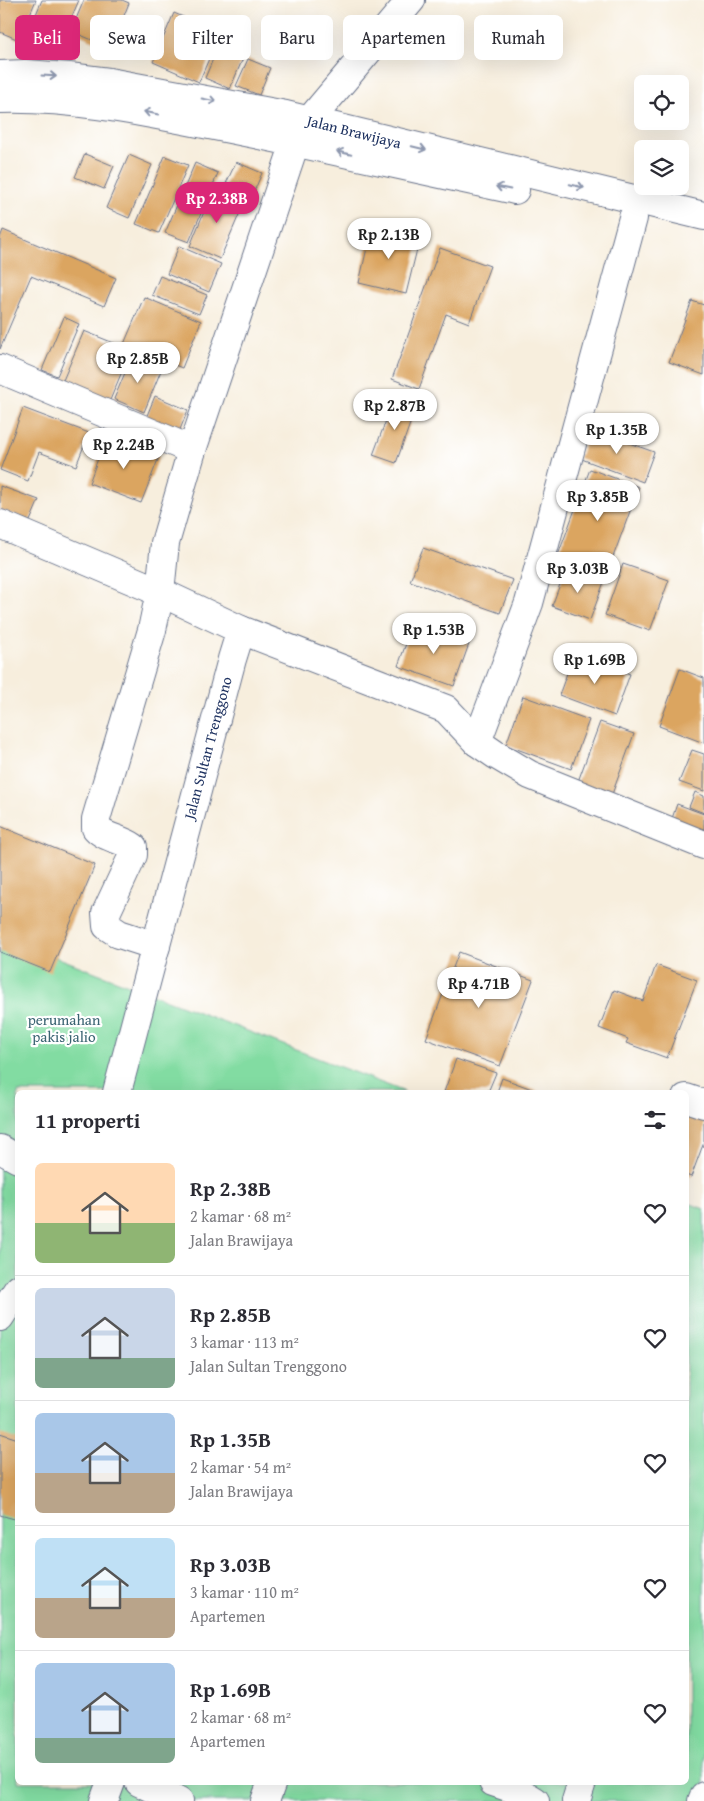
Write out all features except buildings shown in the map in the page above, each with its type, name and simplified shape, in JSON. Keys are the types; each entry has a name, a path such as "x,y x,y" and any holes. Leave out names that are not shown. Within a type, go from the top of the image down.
{"main road":[{"path":"156,946 119,934 107,926 106,913 133,855 133,847 100,833 96,828 96,819 152,630 160,592 165,543 192,450 302,132 410,0"},
{"name":"Jalan Brawijaya","path":"0,75 25,74 69,77 110,82 211,100 302,132 530,193 704,234"},
{"name":"Jalan Brawijaya","path":"0,98 52,99 302,132 704,216"},
{"path":"477,742 529,602 633,218"},
{"path":"0,368 192,450"},
{"path":"0,524 160,592 241,630 446,709 477,742 530,775 704,846"},
{"name":"Jalan Sultan Trenggono","path":"118,1090 241,630"},
{"path":"689,1099 704,1104"},
{"path":"0,1149 15,1157"},
{"path":"1,1314 15,1293"},
{"path":"104,1801 110,1785"},
{"path":"145,1785 179,1801"},
{"path":"265,1801 271,1785"},
{"path":"502,1785 517,1790 535,1801"},
{"path":"576,1801 581,1785"},
{"path":"702,1801 704,1796"}],"green space":[{"name":"perumahan pakis jalio","path":"0,937 400,1090 15,1090 15,1785 689,1785 689,1203 704,1209 704,1801 0,1801"}]}
